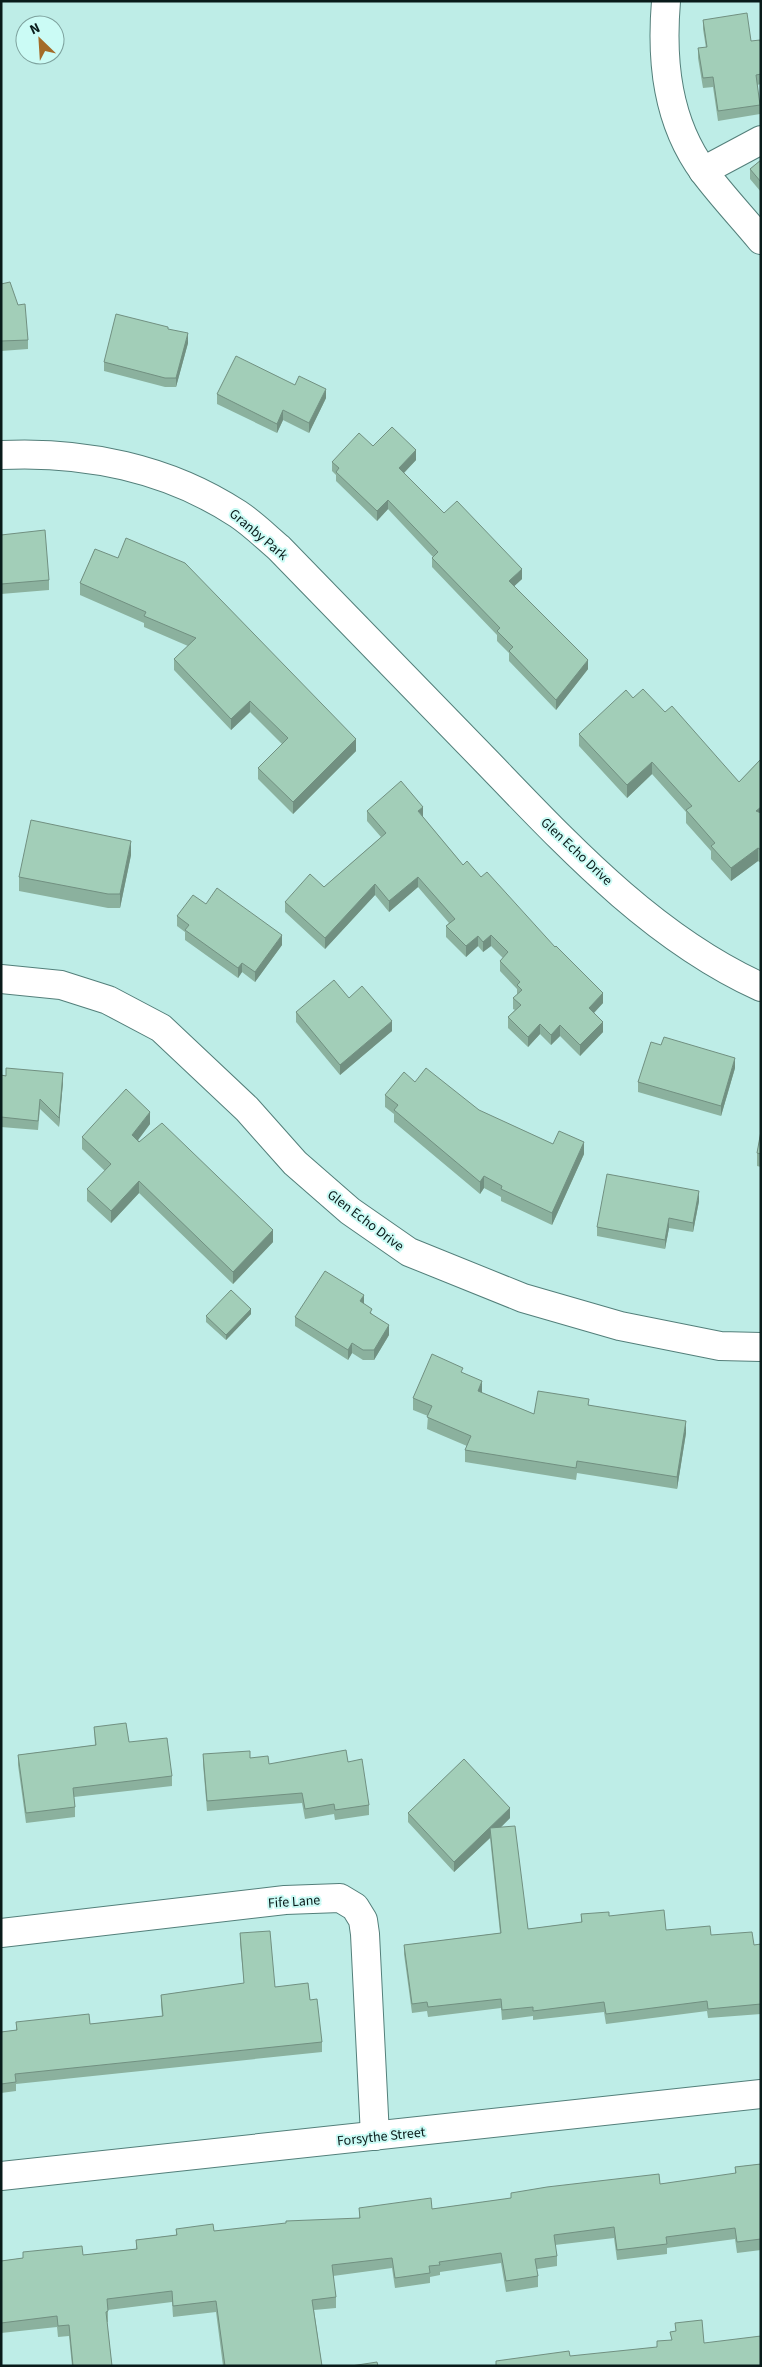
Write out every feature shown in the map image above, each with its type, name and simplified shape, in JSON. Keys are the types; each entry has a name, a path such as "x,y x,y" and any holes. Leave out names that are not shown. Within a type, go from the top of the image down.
{"street":[{"path":"666,1 663,32 667,89 684,137 703,171 761,240"},
{"path":"703,171 761,140"},
{"name":"Granby Park","path":"1,454 38,453 96,459 142,470 194,489 239,515 280,548 414,687"},
{"name":"Glen Echo Drive","path":"414,687 578,855 678,940 733,974 761,987"},
{"name":"Glen Echo Drive","path":"1,979 61,985 108,1000 161,1028 246,1109 302,1169 350,1211 409,1252 523,1298 620,1326 720,1346 761,1347"},
{"name":"Fife Lane","path":"1,1933 285,1900 340,1898 355,1908 363,1920 375,2136"},
{"name":"Forsythe Street","path":"1,2176 761,2094"}],"building":[{"path":"747,13 751,41 760,40 761,45 761,74 756,75 760,105 718,111 713,77 703,78 698,48 707,47 703,20"},
{"path":"761,160 761,182 750,169"},
{"path":"10,282 18,305 25,304 28,340 1,341 1,284"},
{"path":"116,314 188,333 176,378 165,378 104,362"},
{"path":"236,356 295,385 299,376 326,389 309,423 283,410 277,424 217,394"},
{"path":"392,427 416,450 399,468 444,513 457,501 522,569 509,581 588,660 556,700 509,651 513,647 497,631 500,628 432,558 438,552 388,500 377,511 336,472 339,468 332,462 359,433 373,446"},
{"path":"45,530 49,580 1,584 1,535"},
{"path":"126,538 185,563 356,739 293,802 258,768 288,738 250,701 231,719 174,659 196,638 144,616 146,612 80,583 95,549 118,558"},
{"path":"643,689 665,712 672,706 739,782 761,759 761,807 756,811 761,813 761,850 758,848 731,868 711,846 715,843 686,810 692,806 652,762 627,785 579,734 626,690 633,698"},
{"path":"401,781 423,807 418,811 463,865 467,861 481,877 487,872 555,947 603,993 589,1008 603,1022 580,1045 560,1025 551,1035 540,1024 528,1037 508,1017 521,1005 513,998 522,990 517,985 520,982 500,961 508,952 491,935 483,942 478,936 466,946 446,926 455,919 418,877 389,901 375,884 325,938 285,902 310,874 324,887 386,833 367,811"},
{"path":"31,820 131,841 120,894 108,894 19,877"},
{"path":"217,888 282,935 255,972 242,963 238,968 185,930 189,925 177,916 193,895 206,904"},
{"path":"334,980 349,998 362,986 392,1021 340,1065 296,1012"},
{"path":"664,1037 735,1058 721,1106 638,1082 651,1042 661,1045"},
{"path":"6,1068 63,1073 59,1118 40,1099 38,1121 1,1117 1,1075 6,1076"},
{"path":"426,1068 479,1110 553,1144 559,1131 584,1142 552,1213 501,1189 502,1186 484,1176 480,1182 394,1110 398,1105 385,1095 404,1072 415,1082"},
{"path":"126,1089 150,1112 132,1135 139,1142 162,1123 273,1230 233,1272 139,1181 111,1211 87,1189 111,1164 82,1137"},
{"path":"761,1131 761,1154 757,1153"},
{"path":"607,1174 699,1191 693,1223 669,1218 665,1240 597,1227"},
{"path":"325,1271 364,1295 360,1301 372,1309 370,1313 389,1325 374,1350 363,1350 352,1343 348,1350 295,1317"},
{"path":"231,1290 251,1309 226,1335 206,1316"},
{"path":"432,1354 463,1368 461,1372 482,1381 478,1391 534,1414 538,1391 589,1399 588,1405 686,1421 677,1477 577,1461 576,1468 465,1450 471,1436 427,1417 432,1406 413,1398"},
{"path":"126,1723 129,1742 167,1738 172,1776 73,1788 75,1807 26,1813 18,1755 96,1745 94,1727"},
{"path":"346,1750 348,1762 362,1759 369,1805 335,1810 334,1804 305,1809 302,1793 207,1801 203,1754 250,1751 250,1758 268,1756 269,1764"},
{"path":"464,1759 510,1808 454,1862 408,1813"},
{"path":"515,1826 528,1929 582,1922 581,1914 609,1912 609,1916 664,1910 666,1930 710,1926 711,1935 752,1932 754,1945 761,1944 761,2004 708,2009 707,2001 606,2014 604,2002 533,2011 533,2007 502,2010 501,1999 428,2007 427,2002 412,2004 404,1945 501,1933 490,1828"},
{"path":"270,1931 275,1987 308,1983 310,2000 317,1999 322,2042 15,2074 16,2082 1,2084 1,2032 17,2030 16,2022 89,2014 90,2024 163,2016 161,1995 244,1983 240,1933"},
{"path":"761,2164 761,2239 737,2242 735,2228 666,2237 667,2244 617,2250 614,2227 554,2235 557,2256 535,2259 538,2276 506,2281 501,2253 439,2262 440,2265 429,2266 430,2273 395,2278 392,2258 332,2265 336,2297 312,2300 322,2366 225,2366 216,2301 173,2306 172,2291 107,2299 108,2311 106,2312 112,2366 73,2366 69,2325 58,2326 57,2316 1,2323 1,2261 23,2258 23,2252 82,2246 83,2255 137,2249 136,2240 177,2235 176,2229 213,2224 214,2231 286,2223 286,2221 360,2218 359,2208 431,2198 432,2209 511,2198 511,2193 547,2187 659,2174 660,2184 736,2173 735,2167"},
{"path":"702,2320 704,2343 761,2336 761,2366 496,2366 496,2361 569,2351 570,2356 657,2347 657,2341 672,2340 670,2332 676,2331 675,2323"},
{"path":"377,2362 378,2366 351,2366"}]}
